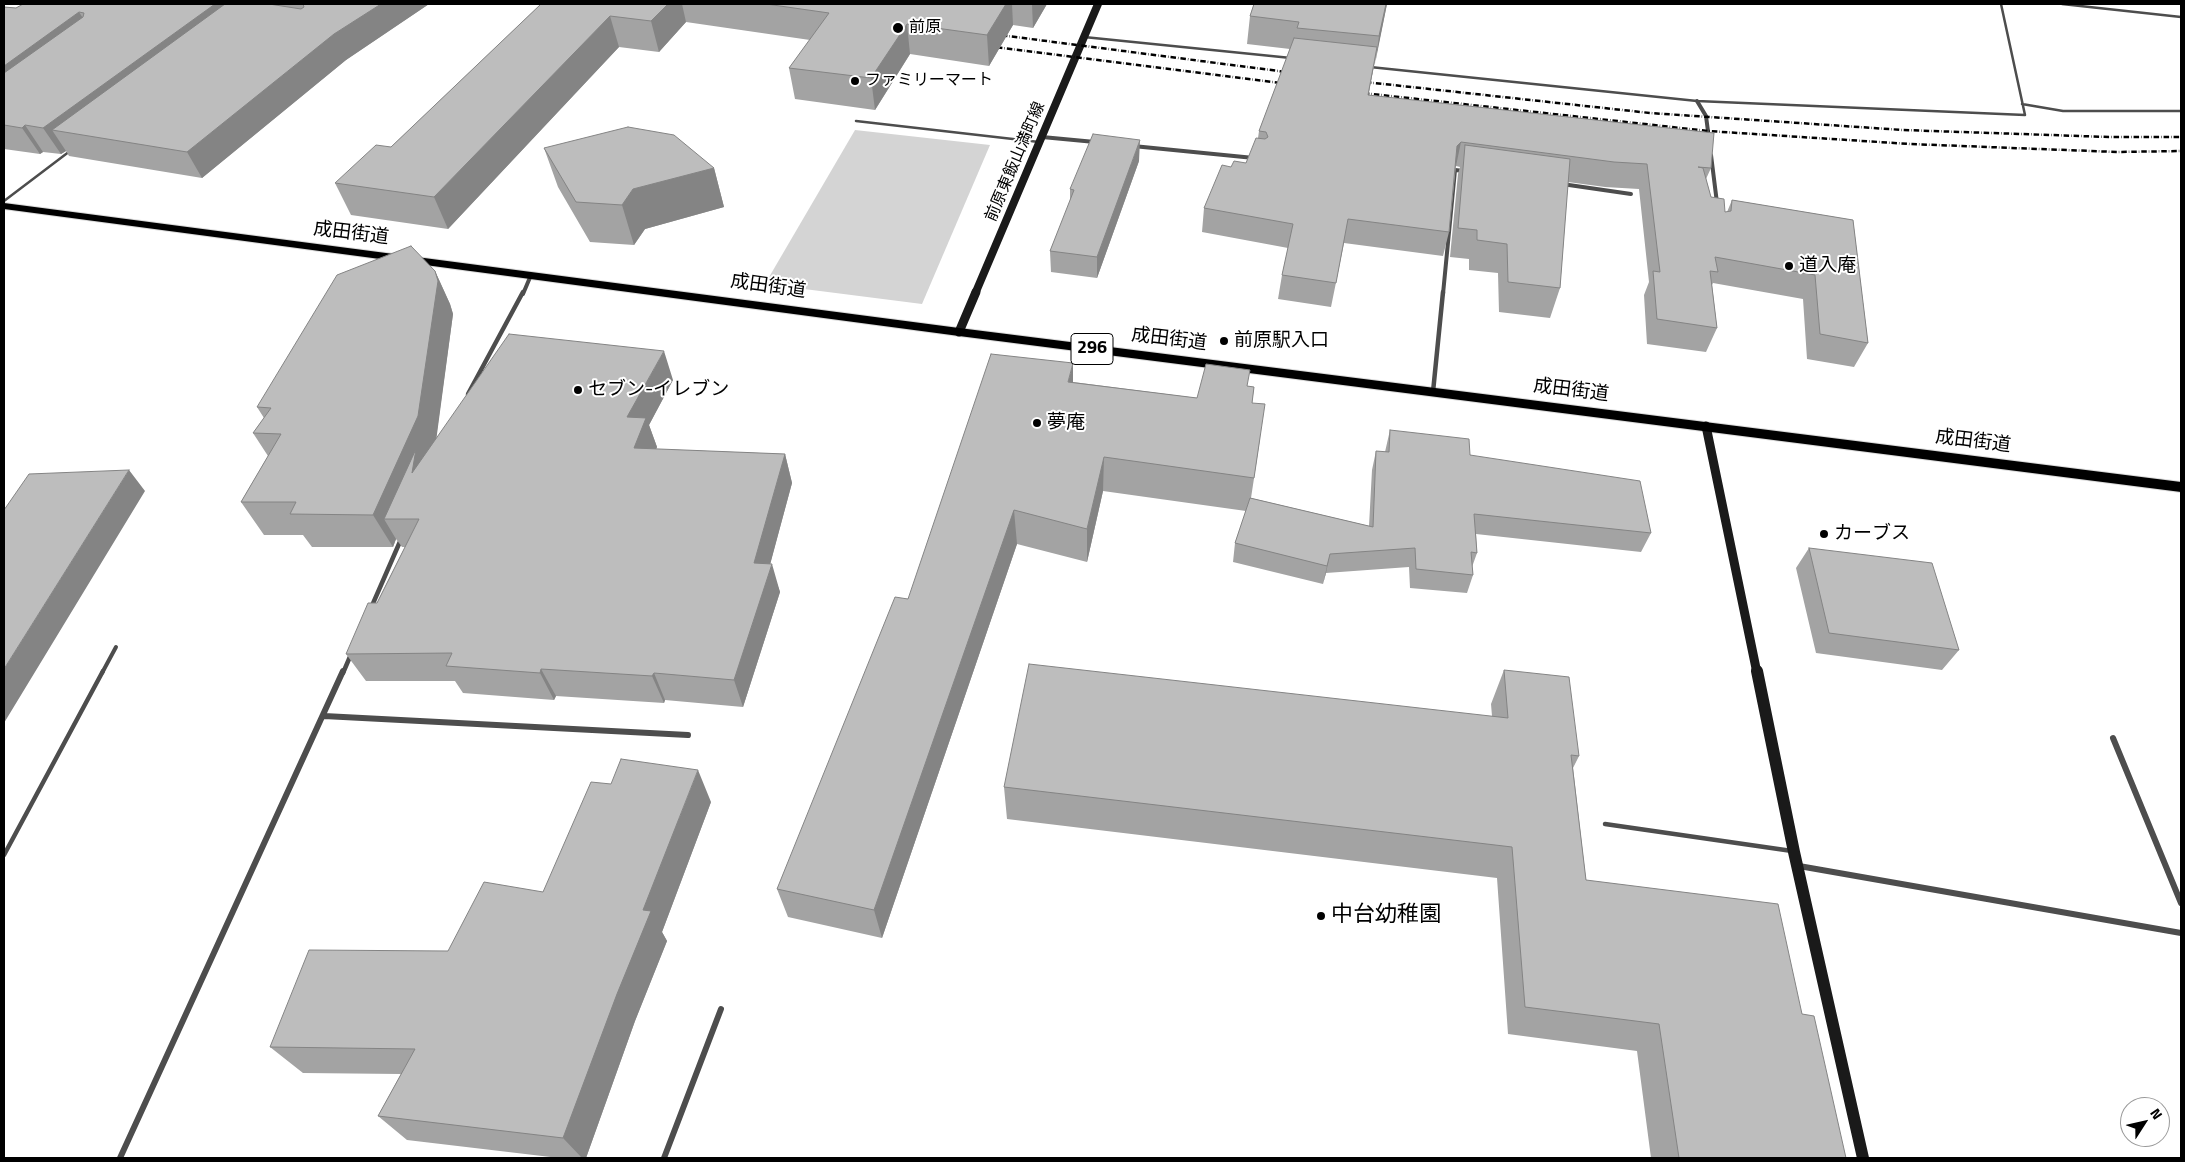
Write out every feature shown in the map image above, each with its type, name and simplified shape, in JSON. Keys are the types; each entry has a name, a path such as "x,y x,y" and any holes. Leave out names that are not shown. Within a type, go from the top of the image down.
{"highway":[{"name":"成田街道","path":"4,206 959,332 2181,487"}],"street":[{"name":"前原東飯山満町線","path":"959,332 1098,4"},
{"path":"1697,101 1706,116 1717,205"},
{"path":"1040,139 1100,143"},
{"path":"1129,146 1262,159"},
{"path":"1433,392 1455,170 1474,172"},
{"path":"1560,184 1630,194"},
{"path":"463,404 520,300 531,275"},
{"path":"1706,426 1794,852 1863,1158"},
{"path":"367,618 406,528"},
{"path":"120,1158 324,716 355,644"},
{"path":"324,716 688,734"},
{"path":"2113,738 2181,903"},
{"path":"1798,866 2181,933"},
{"path":"664,1158 721,1008"}],"lane":[{"path":"1370,67 1697,101 2025,115 2001,4"},
{"path":"2062,4 2181,16"},
{"path":"1083,37 1300,59"},
{"path":"2022,104 2063,110 2181,111"},
{"path":"856,121 1040,139"},
{"path":"4,202 74,149"},
{"path":"4,855 116,647"},
{"path":"1605,824 1794,852"}],"shaded area":[{"path":"855,130 990,145 922,304 765,284"}],"building":[{"path":"23,4 215,4 43,128 25,125 22,128 4,125 4,73 83,17 84,13 79,12 4,66 4,7 16,8"},
{"path":"225,4 269,4 301,9 304,7 303,4 381,4 334,34 187,152 52,130"},
{"path":"541,4 668,4 651,21 610,16 434,197 335,183 376,145 391,147"},
{"path":"766,4 1006,4 987,35 907,24 871,78 789,68 829,13"},
{"path":"1254,4 1386,4 1379,36 1297,28 1299,22 1250,16"},
{"path":"1294,38 1377,47 1368,95 1714,133 1711,168 1698,167 1703,168 1711,197 1724,199 1725,212 1731,211 1732,200 1853,220 1868,343 1820,334 1815,275 1715,257 1718,272 1710,271 1717,328 1657,319 1653,271 1660,272 1647,164 1614,162 1461,142 1457,146 1449,232 1348,219 1336,283 1282,275 1293,224 1204,208 1222,165 1231,167 1234,161 1246,163 1256,138 1265,139 1268,137 1266,132 1259,131"},
{"path":"628,127 674,135 714,168 633,189 622,205 576,202 544,148"},
{"path":"1093,134 1140,140 1097,257 1050,251 1074,190 1070,189"},
{"path":"1465,145 1570,159 1560,288 1508,282 1507,244 1477,240 1477,230 1458,228"},
{"path":"411,246 435,271 438,281 418,416 373,515 290,514 296,502 241,502 281,434 253,433 271,408 257,407 337,275"},
{"path":"509,334 664,351 627,417 646,418 634,448 785,454 754,563 772,564 734,680 654,673 652,676 541,669 540,673 446,666 452,653 346,654 368,603 377,603 419,519 384,519 416,449 412,473"},
{"path":"991,354 1073,363 1068,382 1197,398 1206,364 1250,370 1247,386 1254,387 1252,403 1265,404 1254,478 1104,457 1087,529 1014,510 874,910 777,889 895,597 908,599"},
{"path":"1390,430 1469,439 1470,455 1640,481 1651,533 1474,514 1477,553 1471,552 1473,575 1416,569 1415,548 1330,554 1327,566 1235,543 1250,498 1373,527 1376,451 1389,452"},
{"path":"129,470 4,669 4,510 29,474"},
{"path":"1809,548 1932,563 1959,650 1829,633"},
{"path":"1029,664 1508,718 1504,670 1569,677 1579,756 1571,755 1586,880 1778,904 1802,1014 1814,1016 1846,1158 1679,1158 1659,1024 1525,1007 1512,847 1004,787"},
{"path":"621,759 698,770 643,910 651,911 617,994 563,1138 378,1116 415,1049 270,1047 309,950 448,951 484,882 543,892 591,782 611,784"}],"railway":[{"path":"992,34 1294,73"},
{"path":"987,46 1289,84"},
{"path":"1356,81 1650,113 1903,130 2109,137 2181,137"},
{"path":"1354,92 1708,131 1910,144 2117,152 2181,151"}],"place":[{"name":"前原","path":"898,28"},
{"name":"ファミリーマート","path":"855,81"},
{"name":"道入庵","path":"1789,266"},
{"name":"前原駅入口","path":"1224,341"},
{"name":"セブン-イレブン","path":"578,390"},
{"name":"夢庵","path":"1037,423"},
{"name":"カーブス","path":"1824,534"},
{"name":"中台幼稚園","path":"1321,916"}]}
